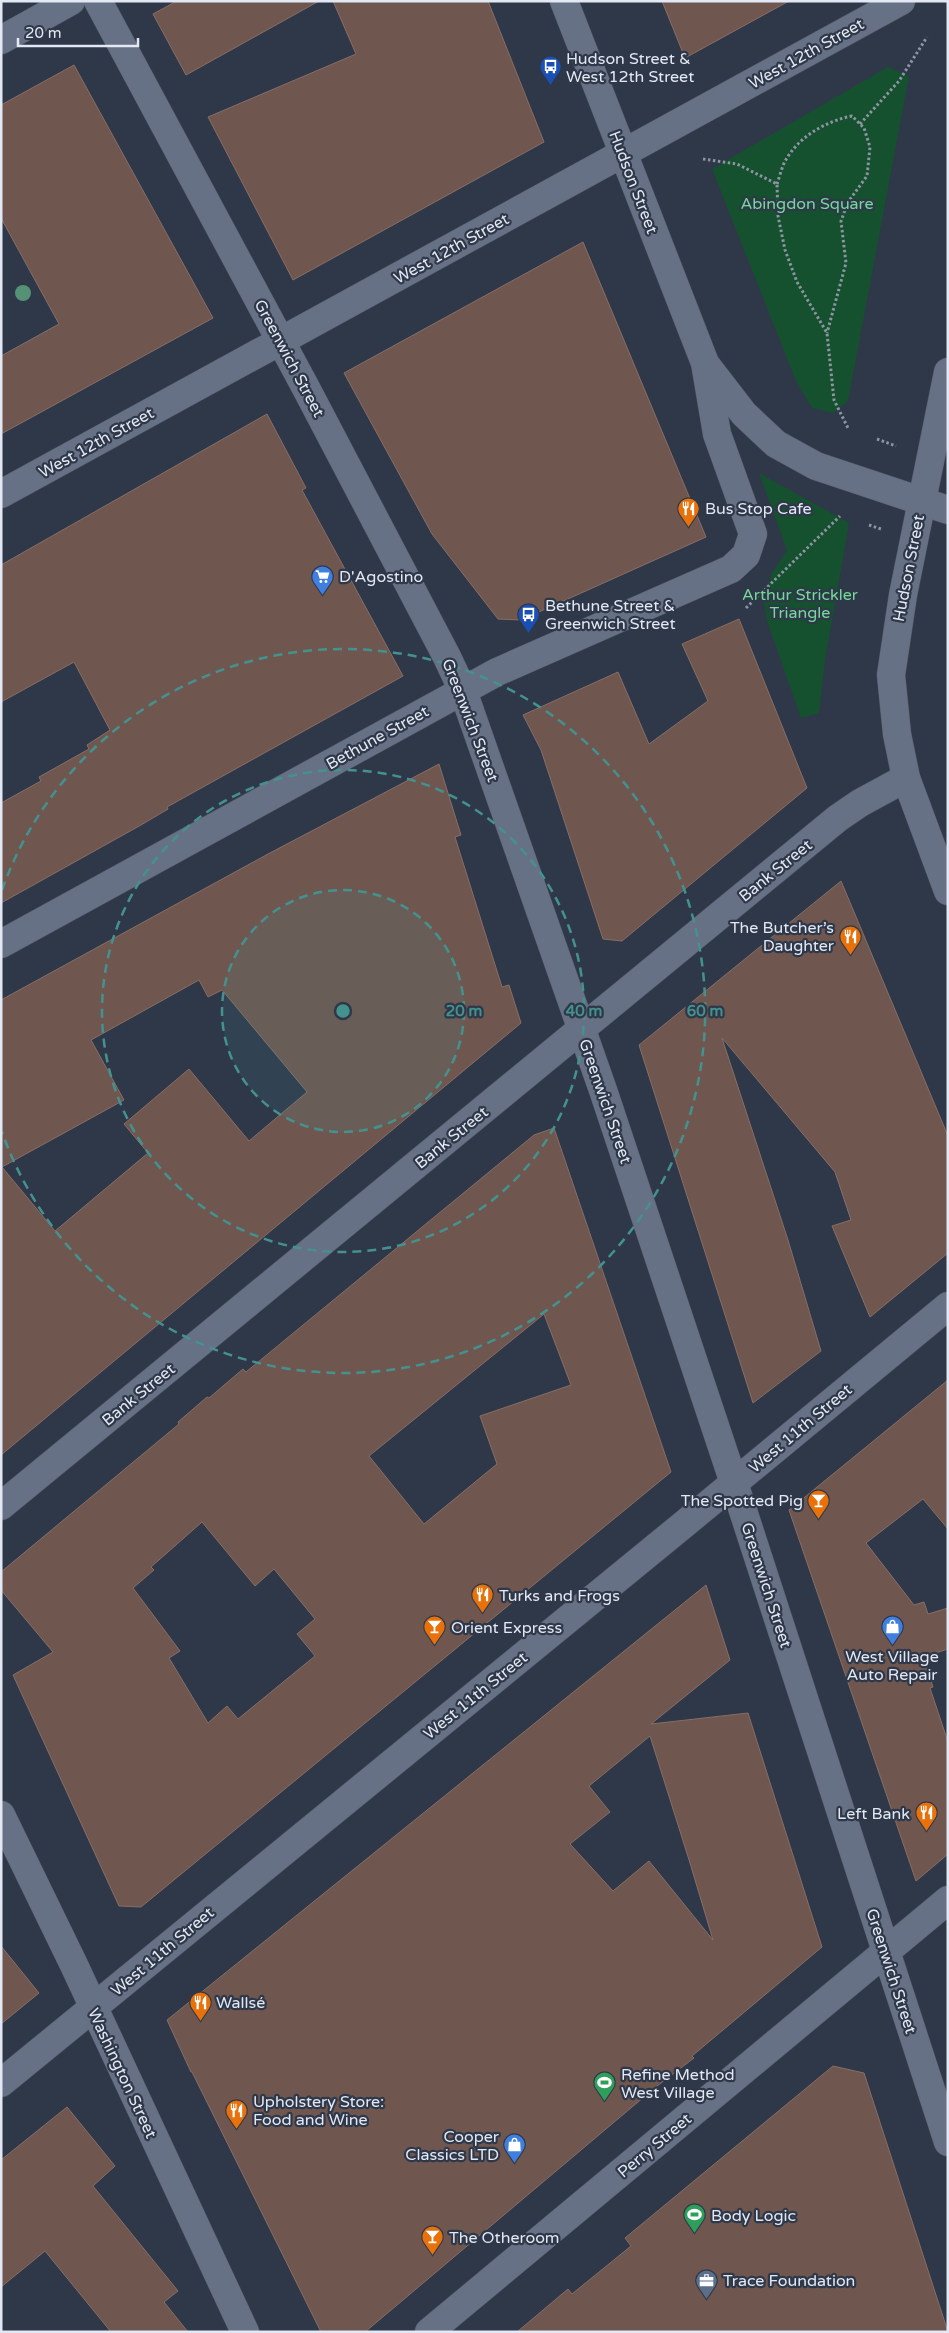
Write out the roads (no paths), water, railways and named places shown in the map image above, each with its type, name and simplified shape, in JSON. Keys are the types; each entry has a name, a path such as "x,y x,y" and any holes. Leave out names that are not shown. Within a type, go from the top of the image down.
{"street":[{"path":"1,40 71,1"},
{"name":"Greenwich Street","path":"98,1 448,657 463,690 582,1029 734,1483 948,2142"},
{"name":"Hudson Street","path":"564,1 705,363 717,434 753,534 752,542"},
{"name":"West 12th Street","path":"1,494 901,1"},
{"name":"Hudson Street","path":"705,363 744,414 776,444 816,466 921,500 896,630 891,675 897,734 906,778 948,891"},
{"path":"948,372 921,500 948,510"},
{"name":"Bethune Street","path":"1,944 497,672 731,569 746,556 752,542"},
{"name":"Bank Street","path":"1,1506 838,818 860,803 906,778"},
{"name":"West 11th Street","path":"1,2082 948,1306"},
{"name":"Washington Street","path":"1,1815 245,2332"},
{"name":"Perry Street","path":"429,2332 948,1900"}],"place":[{"name":"Hudson Street & West 12th Street","path":"550,86"},
{"name":"Bus Stop Cafe","path":"689,527"},
{"name":"D'Agostino","path":"323,595"},
{"name":"Bethune Street & Greenwich Street","path":"529,633"},
{"name":"The Butcher’s Daughter","path":"850,955"},
{"name":"The Spotted Pig","path":"819,1519"},
{"name":"Turks and Frogs","path":"483,1614"},
{"name":"Orient Express","path":"435,1646"},
{"name":"West Village Auto Repair","path":"892,1646"},
{"name":"Left Bank","path":"926,1832"},
{"name":"Wallsé","path":"200,2021"},
{"name":"Refine Method West Village","path":"605,2102"},
{"name":"Upholstery Store: Food and Wine","path":"237,2129"},
{"name":"Cooper Classics LTD","path":"515,2164"},
{"name":"Body Logic","path":"695,2234"},
{"name":"The Otheroom","path":"433,2256"},
{"name":"Trace Foundation","path":"707,2299"}],"park label":[{"name":"Abingdon Square","path":"807,203"},
{"name":"Arthur Strickler Triangle","path":"800,603"}]}
